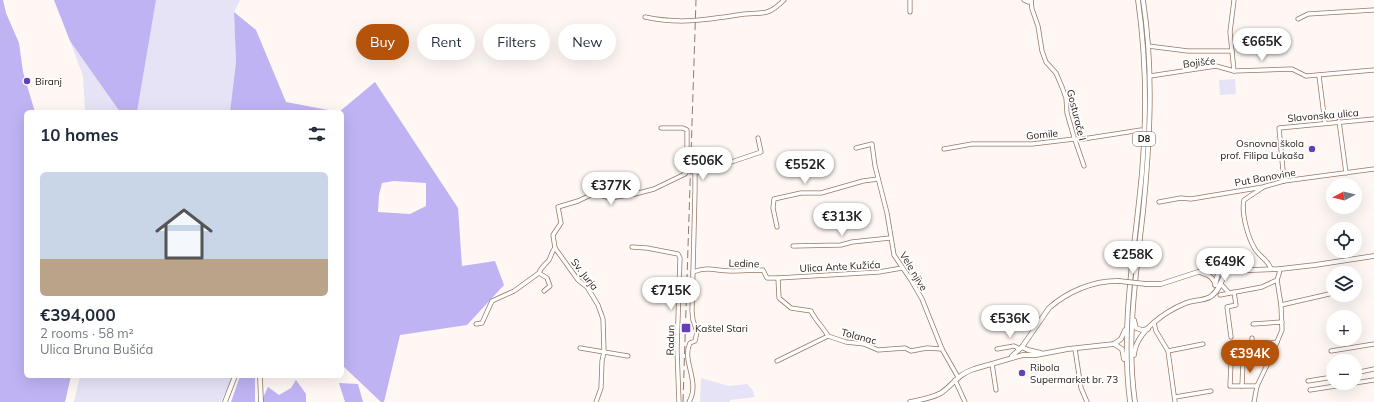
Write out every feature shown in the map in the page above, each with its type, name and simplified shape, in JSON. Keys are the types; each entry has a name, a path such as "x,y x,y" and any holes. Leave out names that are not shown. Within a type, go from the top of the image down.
{"main road":[{"name":"D8","path":"1130,402 1126,364 1127,326 1130,278 1142,171 1145,118 1144,63 1138,0"},
{"name":"D8","path":"1135,402 1132,367 1133,308 1148,153 1150,76 1143,0"},
{"path":"1010,358 1020,349 1049,308 1060,300 1092,285 1110,281 1161,284 1198,272 1271,269 1315,265 1374,256"},
{"path":"1215,292 1218,270"},
{"path":"1132,367 1135,345 1154,323 1170,310 1188,302 1208,297 1215,292 1223,279 1225,271"},
{"path":"1198,272 1208,274 1216,285"},
{"path":"1133,308 1134,323 1136,328 1142,330 1149,329"},
{"path":"910,402 940,393 966,371 1010,358 1075,348 1114,344 1121,339 1127,326"},
{"path":"1114,344 1122,349 1126,364"},
{"path":"1020,349 1043,353"},
{"path":"1020,349 1024,355"},
{"path":"225,402 235,378"},
{"path":"260,378 261,402"}],"street":[{"path":"645,17 664,21 681,22 712,19 766,12 777,7 784,0"},
{"path":"910,0 910,12"},
{"path":"1024,0 1028,2 1031,1"},
{"path":"1234,0 1230,32 1234,71"},
{"name":"Gosturače I","path":"1031,1 1038,26 1042,51 1046,62 1056,73 1062,87 1066,98 1074,139 1084,166"},
{"path":"1298,19 1308,14 1374,10"},
{"path":"1148,46 1188,51 1232,51"},
{"name":"Bojišće","path":"1150,76 1216,66 1234,71 1292,69 1306,76 1374,70"},
{"path":"1319,76 1325,123"},
{"name":"Slavonska ulica","path":"1284,181 1279,128 1339,121 1374,119"},
{"path":"1339,121 1346,173"},
{"path":"661,128 683,128 687,130 688,170"},
{"name":"Gomile","path":"944,149 972,144 1032,144 1074,139 1083,140 1141,130"},
{"path":"688,170 692,170 694,173 702,172 761,152 758,138"},
{"name":"Vele njive","path":"856,148 872,144 874,166 894,255 922,299 942,349 966,402"},
{"name":"Put Banovine","path":"1159,202 1181,198 1191,199 1263,187 1284,181 1374,169"},
{"path":"476,324 482,323 492,301 514,291 539,273 541,268 545,265 555,248 553,235 561,223 558,210 559,205 578,201 593,194 610,198 654,189 683,175 688,170"},
{"path":"689,402 692,394 693,380 688,359 688,347 690,343 697,339 692,311 695,191 694,173"},
{"path":"777,227 773,208 774,199 801,192 822,193 863,181 878,179"},
{"path":"1263,187 1244,200 1244,218 1255,249 1270,265 1271,269"},
{"path":"793,246 841,245 852,242 890,238"},
{"name":"Sv. Jurja","path":"555,248 578,280 587,287 598,305 603,319 604,352 602,361 601,388 596,402"},
{"name":"Radun","path":"632,248 646,248 678,254 680,258 677,350 679,402"},
{"name":"Ledine","path":"693,272 701,269 713,268 730,271 763,270 767,278 778,278"},
{"name":"Ulica Ante Kužića","path":"778,278 879,272 902,268"},
{"path":"1254,402 1256,386 1270,361 1282,330 1281,304 1277,280 1280,268"},
{"path":"539,273 547,278 550,286 544,291"},
{"path":"778,278 779,298 791,308 811,310 815,319 821,324 828,336"},
{"path":"1220,295 1262,287 1277,280"},
{"path":"1220,283 1229,293"},
{"path":"1231,338 1227,306 1236,305 1234,292"},
{"path":"1281,304 1326,294"},
{"path":"1254,324 1282,322"},
{"path":"1154,323 1156,331 1168,351 1175,402"},
{"name":"Tolanac","path":"777,361 828,336 846,342 864,344 878,350 905,348 911,351 927,348 942,349"},
{"path":"1252,338 1252,346 1277,342"},
{"path":"1168,351 1203,344"},
{"path":"1331,351 1374,344"},
{"path":"996,349 1014,346 1020,349"},
{"path":"580,348 628,356"},
{"path":"1075,348 1081,388 1087,402"},
{"path":"1242,386 1243,360"},
{"path":"1231,362 1230,386 1256,386"},
{"path":"992,364 996,390"},
{"path":"1362,372 1374,369"},
{"path":"1308,381 1326,378"},
{"path":"1310,390 1374,380"},
{"path":"1175,397 1211,391"}],"shaded area":[{"path":"0,0 3,0 6,13 19,43 23,72 34,110 24,110 24,378 71,378 65,402 0,402"},
{"path":"54,0 156,0 137,110 119,110 70,41"},
{"path":"156,0 240,0 234,12 236,62 230,110 137,110"},
{"path":"234,12 256,30 286,102 328,110 230,110 236,62"},
{"path":"70,41 119,110 85,110 83,76"},
{"path":"1235,79 1236,94 1220,95 1219,80"},
{"path":"375,82 458,208 462,266 495,261 504,285 467,325 400,335 384,402 381,402 344,367 344,110 341,110","holes":["394,181 426,183 426,206 410,214 378,212 379,195 382,183"]},
{"path":"80,378 232,378 221,402 74,402"},
{"path":"239,378 255,378 255,402 231,402"},
{"path":"701,378 729,386 747,384 752,389 755,397 730,400 730,402 700,402"},
{"path":"296,380 306,394 306,402 261,402 268,387 279,395 291,388"},
{"path":"339,383 358,384 363,402 345,402"}],"railway":[{"path":"683,402 696,0"}],"place":[{"name":"Biranj","path":"27,81"},
{"name":"Osnovna škola prof. Filipa Lukaša","path":"1312,149"},
{"name":"Kaštel Stari","path":"686,328"},
{"name":"Ribola Supermarket br. 73","path":"1022,373"}]}
